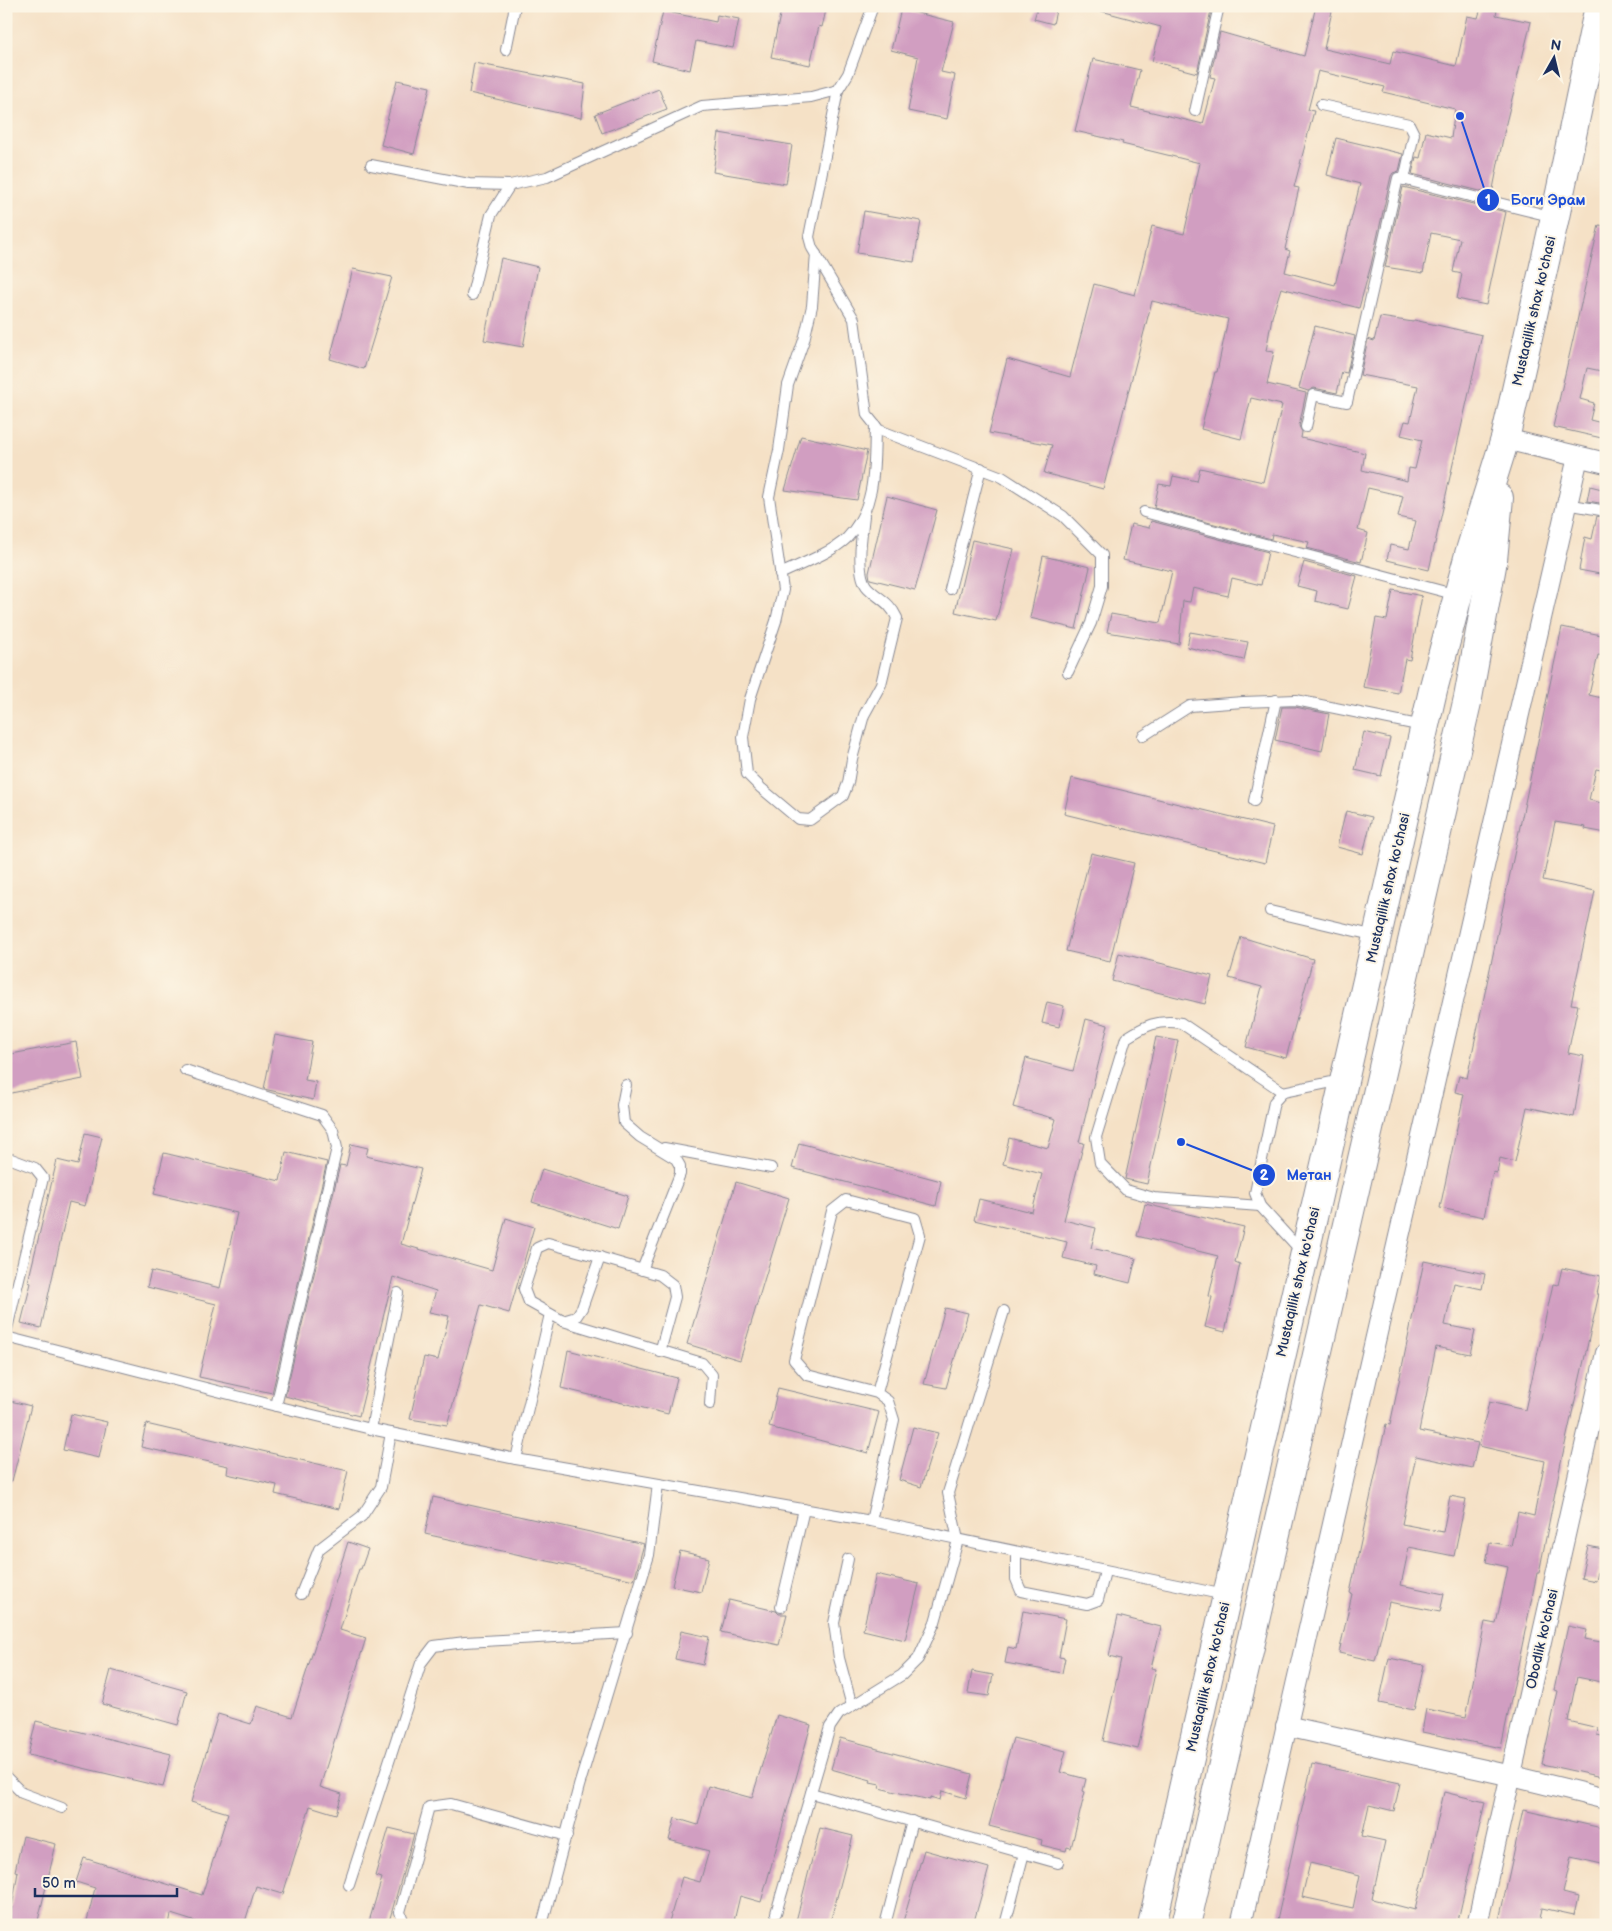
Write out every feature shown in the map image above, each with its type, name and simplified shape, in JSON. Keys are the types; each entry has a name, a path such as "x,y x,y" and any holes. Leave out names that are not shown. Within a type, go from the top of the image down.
{"main road":[{"name":"Mustaqillik shox ko'chasi","path":"1152,1925 1425,726 1458,596 1505,439 1555,217 1599,6"},
{"name":"Mustaqillik shox ko'chasi","path":"1186,1925 1468,698 1493,560 1505,439"},
{"path":"1176,1817 1208,1825"}],"street":[{"path":"1505,439 1606,464"},
{"path":"1241,1925 1578,457"},
{"name":"Obodlik ko'chasi","path":"1477,1925 1606,1353"},
{"path":"1286,1726 1512,1776 1606,1799"}],"lane":[{"path":"506,50 515,6"},
{"path":"873,6 848,74 838,90 809,237 816,254 854,319 867,415 875,426 879,430 1002,477 1062,516 1102,555 1102,586 1091,623 1068,672"},
{"path":"1195,111 1219,6"},
{"path":"371,165 469,184 510,185 547,177 702,106 811,97 838,90"},
{"path":"1321,105 1409,124 1414,134 1404,180"},
{"path":"1306,427 1313,395 1346,402 1398,178 1555,217"},
{"path":"472,295 491,215 510,185"},
{"path":"816,254 812,306 804,340 788,385 779,450 769,498 783,590 776,622 750,699 743,737 747,774 760,788 798,818 810,820 843,796 848,783 852,759 864,715 881,684 897,618 893,608 866,586 861,567 860,548 864,516 873,489 875,426"},
{"path":"950,589 981,468"},
{"path":"1567,504 1606,511"},
{"path":"1144,512 1458,596"},
{"path":"780,574 823,554 847,538 864,516"},
{"path":"1254,801 1276,700"},
{"path":"1143,736 1190,706 1276,700 1296,700 1425,726"},
{"path":"1270,911 1377,936"},
{"path":"1260,1206 1154,1198 1126,1190 1100,1163 1096,1137 1126,1038 1146,1026 1166,1020 1181,1022 1283,1092"},
{"path":"185,1070 322,1115 333,1130 338,1148 276,1406"},
{"path":"1304,1255 1260,1206 1255,1193 1274,1102 1283,1092 1344,1080"},
{"path":"626,1085 622,1106 624,1123 640,1137 676,1159 680,1166 680,1174 642,1270"},
{"path":"659,1147 771,1168"},
{"path":"6,1157 35,1168 44,1178 6,1333"},
{"path":"871,1521 894,1420 888,1401 877,1393 807,1374 794,1360 832,1211 846,1200 914,1218 920,1235 877,1393"},
{"path":"660,1352 675,1297 673,1285 660,1275 600,1257 548,1243 537,1248 524,1288 528,1302 563,1321 660,1352 702,1363 712,1375 710,1404"},
{"path":"563,1321 576,1317 582,1308 600,1257"},
{"path":"371,1429 398,1293"},
{"path":"776,1913 830,1727 838,1714 902,1675 918,1659 934,1622 958,1540 948,1494 1004,1311"},
{"path":"516,1459 550,1314"},
{"path":"6,1337 371,1429 516,1459 871,1521 1227,1595"},
{"path":"301,1594 319,1550 362,1516 380,1487 391,1433"},
{"path":"542,1925 580,1786 649,1555 658,1484"},
{"path":"781,1607 804,1509"},
{"path":"1016,1552 1016,1579 1021,1591 1087,1604 1098,1600 1105,1570"},
{"path":"848,1559 834,1623 839,1658 852,1706"},
{"path":"349,1886 420,1663 434,1646 466,1642 627,1633"},
{"path":"6,1777 22,1792 62,1808"},
{"path":"811,1793 1058,1863"},
{"path":"412,1925 404,1923 400,1912 429,1807 451,1804 567,1836"},
{"path":"885,1925 912,1821"},
{"path":"1005,1925 1024,1853"}],"building":[{"path":"782,6 827,6 822,27 819,26 810,65 771,57"},
{"path":"1038,6 1057,6 1053,24 1034,19"},
{"path":"1101,6 1212,6 1197,73 1152,61 1161,27 1101,11"},
{"path":"1316,6 1333,6 1324,49 1390,64 1393,51 1456,66 1467,16 1478,18 1481,8 1497,11 1496,15 1531,22 1506,123 1492,194 1412,174 1416,157 1420,158 1426,132 1451,138 1455,109 1383,92 1385,87 1318,71 1308,110 1314,111 1294,187 1299,188 1285,249 1290,251 1285,272 1335,285 1360,184 1327,175 1336,138 1403,154 1399,171 1391,176 1371,265 1359,308 1281,288 1272,317 1266,351 1274,352 1267,384 1306,393 1299,426 1302,432 1301,438 1365,453 1362,470 1407,481 1409,468 1415,469 1422,440 1401,435 1405,421 1410,422 1418,386 1360,375 1368,339 1374,341 1380,317 1413,322 1414,320 1482,335 1429,570 1387,560 1390,545 1409,549 1416,521 1398,517 1403,496 1368,488 1358,530 1368,533 1361,562 1307,548 1309,542 1272,534 1271,539 1154,508 1159,484 1171,486 1173,476 1197,481 1200,468 1263,482 1282,405 1251,398 1241,439 1201,429 1215,372 1217,372 1228,319 1152,301 1103,489 1044,473 1052,445 989,433 1007,359 1070,377 1094,284 1135,295 1152,226 1184,234 1200,163 1075,131 1093,59 1140,70 1131,107 1203,124 1215,78 1210,77 1220,32 1304,56"},
{"path":"901,9 954,22 941,72 955,75 947,119 908,111 918,57 891,50"},
{"path":"663,11 716,22 717,15 739,19 733,48 696,41 690,70 652,61"},
{"path":"474,63 585,84 581,118 469,93"},
{"path":"397,80 430,87 414,154 381,145"},
{"path":"659,89 667,109 602,133 595,114"},
{"path":"719,133 792,145 786,184 713,172"},
{"path":"1403,187 1506,212 1486,305 1457,299 1462,274 1453,272 1460,239 1431,233 1423,273 1385,267"},
{"path":"864,211 921,221 914,262 857,253"},
{"path":"1599,225 1606,226 1606,372 1587,368 1580,399 1594,403 1590,420 1606,424 1606,439 1553,427"},
{"path":"501,258 538,267 523,347 484,340"},
{"path":"353,269 392,277 364,369 330,359"},
{"path":"1315,326 1355,336 1347,373 1342,372 1337,393 1314,388 1308,391 1299,388"},
{"path":"801,436 867,451 857,500 785,490"},
{"path":"1590,486 1606,490 1606,504 1587,501"},
{"path":"887,496 937,510 915,590 870,579 869,573"},
{"path":"1597,516 1606,518 1605,575 1579,570 1585,537 1592,539"},
{"path":"1151,521 1268,552 1261,585 1232,578 1228,596 1193,588 1190,602 1183,601 1179,644 1107,632 1111,614 1160,623 1172,571 1123,560 1131,524 1149,528"},
{"path":"972,540 1014,549 996,621 955,612"},
{"path":"1043,556 1090,567 1076,629 1030,618"},
{"path":"1304,562 1357,576 1348,609 1315,601 1317,591 1297,586"},
{"path":"1393,590 1422,596 1410,660 1405,659 1398,693 1363,687 1376,618 1387,620"},
{"path":"1562,627 1606,636 1606,656 1598,655 1589,695 1606,699 1606,771 1596,769 1589,800 1606,804 1606,833 1585,829 1586,827 1555,822 1543,880 1595,891 1571,1004 1578,1005 1568,1053 1584,1056 1574,1117 1527,1107 1515,1162 1500,1158 1497,1173 1493,1172 1484,1217 1440,1208 1464,1094 1455,1092 1459,1076 1467,1078"},
{"path":"1190,632 1248,642 1244,660 1187,647"},
{"path":"1282,707 1295,707 1329,714 1322,751 1275,740"},
{"path":"1364,732 1390,738 1381,776 1355,770"},
{"path":"1072,778 1273,827 1265,863 1064,814"},
{"path":"1346,811 1372,817 1363,854 1337,847"},
{"path":"1091,853 1134,863 1110,961 1066,951"},
{"path":"1241,937 1313,959 1286,1058 1246,1047 1262,987 1229,978"},
{"path":"1119,953 1212,976 1205,1004 1112,981"},
{"path":"1047,1002 1064,1006 1059,1027 1042,1023"},
{"path":"1086,1019 1108,1025 1079,1142 1084,1143 1064,1220 1096,1228 1091,1248 1136,1258 1130,1283 1094,1274 1096,1266 1063,1258 1067,1242 974,1220 979,1199 1032,1212 1042,1174 1003,1164 1009,1138 1048,1148 1056,1119 1013,1107 1026,1058 1073,1071"},
{"path":"275,1035 312,1042 305,1080 316,1082 313,1100 264,1089"},
{"path":"1156,1037 1178,1041 1147,1184 1125,1179"},
{"path":"76,1042 83,1079 6,1094 6,1055"},
{"path":"85,1133 102,1137 85,1206 69,1202 41,1328 21,1323 31,1283 28,1282 57,1160 78,1165"},
{"path":"799,1143 941,1181 936,1206 792,1168"},
{"path":"351,1144 368,1148 366,1156 421,1169 401,1244 492,1270 506,1218 534,1227 509,1313 481,1305 447,1425 410,1419 424,1357 438,1360 449,1316 429,1312 436,1291 393,1277 359,1416 285,1396 340,1165 346,1166"},
{"path":"286,1152 327,1162 272,1393 199,1377 216,1304 147,1287 151,1271 220,1288 237,1213 154,1194 164,1153 280,1181"},
{"path":"542,1169 628,1196 618,1229 532,1202"},
{"path":"736,1182 789,1198 740,1360 687,1344"},
{"path":"1145,1204 1244,1227 1235,1262 1240,1264 1225,1332 1205,1327 1212,1297 1209,1296 1218,1256 1137,1236"},
{"path":"1424,1261 1485,1274 1482,1289 1454,1283 1445,1325 1475,1331 1470,1354 1436,1347 1419,1431 1478,1443 1472,1468 1416,1456 1402,1524 1443,1532 1450,1496 1466,1499 1454,1556 1409,1547 1401,1585 1444,1594 1440,1612 1389,1602 1375,1661 1339,1653 1386,1424 1390,1425"},
{"path":"1562,1268 1601,1276 1597,1294 1599,1294 1561,1462 1539,1573 1537,1573 1501,1748 1422,1732 1426,1709 1466,1717 1485,1622 1496,1624 1508,1567 1486,1562 1490,1542 1511,1546 1518,1512 1534,1516 1545,1461 1479,1446 1489,1402 1525,1410 1553,1284 1558,1285"},
{"path":"945,1308 968,1313 946,1388 924,1384"},
{"path":"568,1350 677,1378 668,1414 561,1388"},
{"path":"778,1388 879,1412 868,1453 769,1427"},
{"path":"6,1400 31,1406 12,1481 6,1480"},
{"path":"71,1414 107,1422 99,1458 63,1450"},
{"path":"146,1424 348,1471 339,1509 275,1494 277,1485 227,1474 228,1466 141,1447"},
{"path":"913,1427 938,1433 921,1487 899,1480"},
{"path":"433,1497 644,1544 634,1580 425,1534"},
{"path":"348,1542 368,1549 361,1569 359,1569 340,1630 366,1638 320,1787 342,1794 336,1814 310,1806 283,1894 256,1886 244,1925 206,1925 171,1914 169,1925 86,1925 95,1888 76,1882 84,1858 202,1895 228,1813 191,1802 218,1714 251,1724 257,1706 292,1717"},
{"path":"1588,1546 1603,1549 1596,1581 1581,1578"},
{"path":"680,1551 709,1558 701,1592 672,1586"},
{"path":"876,1574 919,1584 905,1640 863,1630"},
{"path":"729,1600 776,1611 779,1614 787,1614 779,1645 721,1632"},
{"path":"1023,1611 1066,1619 1059,1657 1065,1658 1062,1673 1005,1663 1008,1647 1016,1649"},
{"path":"1118,1616 1161,1627 1151,1668 1156,1669 1138,1749 1103,1741 1121,1659 1109,1656"},
{"path":"1568,1626 1587,1630 1585,1639 1606,1643 1606,1683 1577,1677 1568,1721 1598,1728 1597,1735 1606,1737 1606,1778 1542,1764 1558,1691 1554,1690"},
{"path":"681,1631 709,1637 703,1665 675,1659"},
{"path":"1389,1658 1424,1665 1414,1710 1379,1703"},
{"path":"111,1670 187,1691 178,1725 102,1704"},
{"path":"972,1671 993,1675 989,1696 968,1693"},
{"path":"777,1715 811,1725 761,1902 740,1896 733,1925 668,1925 682,1877 700,1882 709,1851 669,1840 675,1818 698,1825 708,1786 752,1798"},
{"path":"36,1721 171,1754 163,1787 28,1755"},
{"path":"840,1738 972,1774 966,1798 942,1791 940,1800 930,1797 930,1800 879,1788 880,1784 870,1782 871,1780 831,1769"},
{"path":"1013,1738 1066,1751 1060,1772 1086,1779 1083,1791 1085,1792 1071,1848 1067,1847 1066,1851 1041,1845 1042,1840 989,1826"},
{"path":"1312,1764 1400,1783 1394,1811 1369,1805 1362,1836 1385,1841 1372,1899 1415,1910 1422,1881 1424,1881 1444,1792 1485,1802 1457,1925 1276,1925","holes":["1310,1863 1360,1875 1353,1908 1302,1897"]},
{"path":"1523,1810 1606,1829 1606,1865 1571,1857 1563,1893 1578,1897 1574,1915 1542,1908 1539,1925 1498,1925"},
{"path":"389,1828 414,1834 388,1925 368,1925 382,1878 375,1876"},
{"path":"820,1828 853,1836 829,1925 795,1925"},
{"path":"23,1836 56,1844 37,1925 9,1925 18,1872 15,1871"},
{"path":"924,1850 989,1868 973,1925 902,1925"}],"place":[{"name":"Боги Эрам","path":"1460,116"},
{"name":"Метан","path":"1181,1142"}]}
